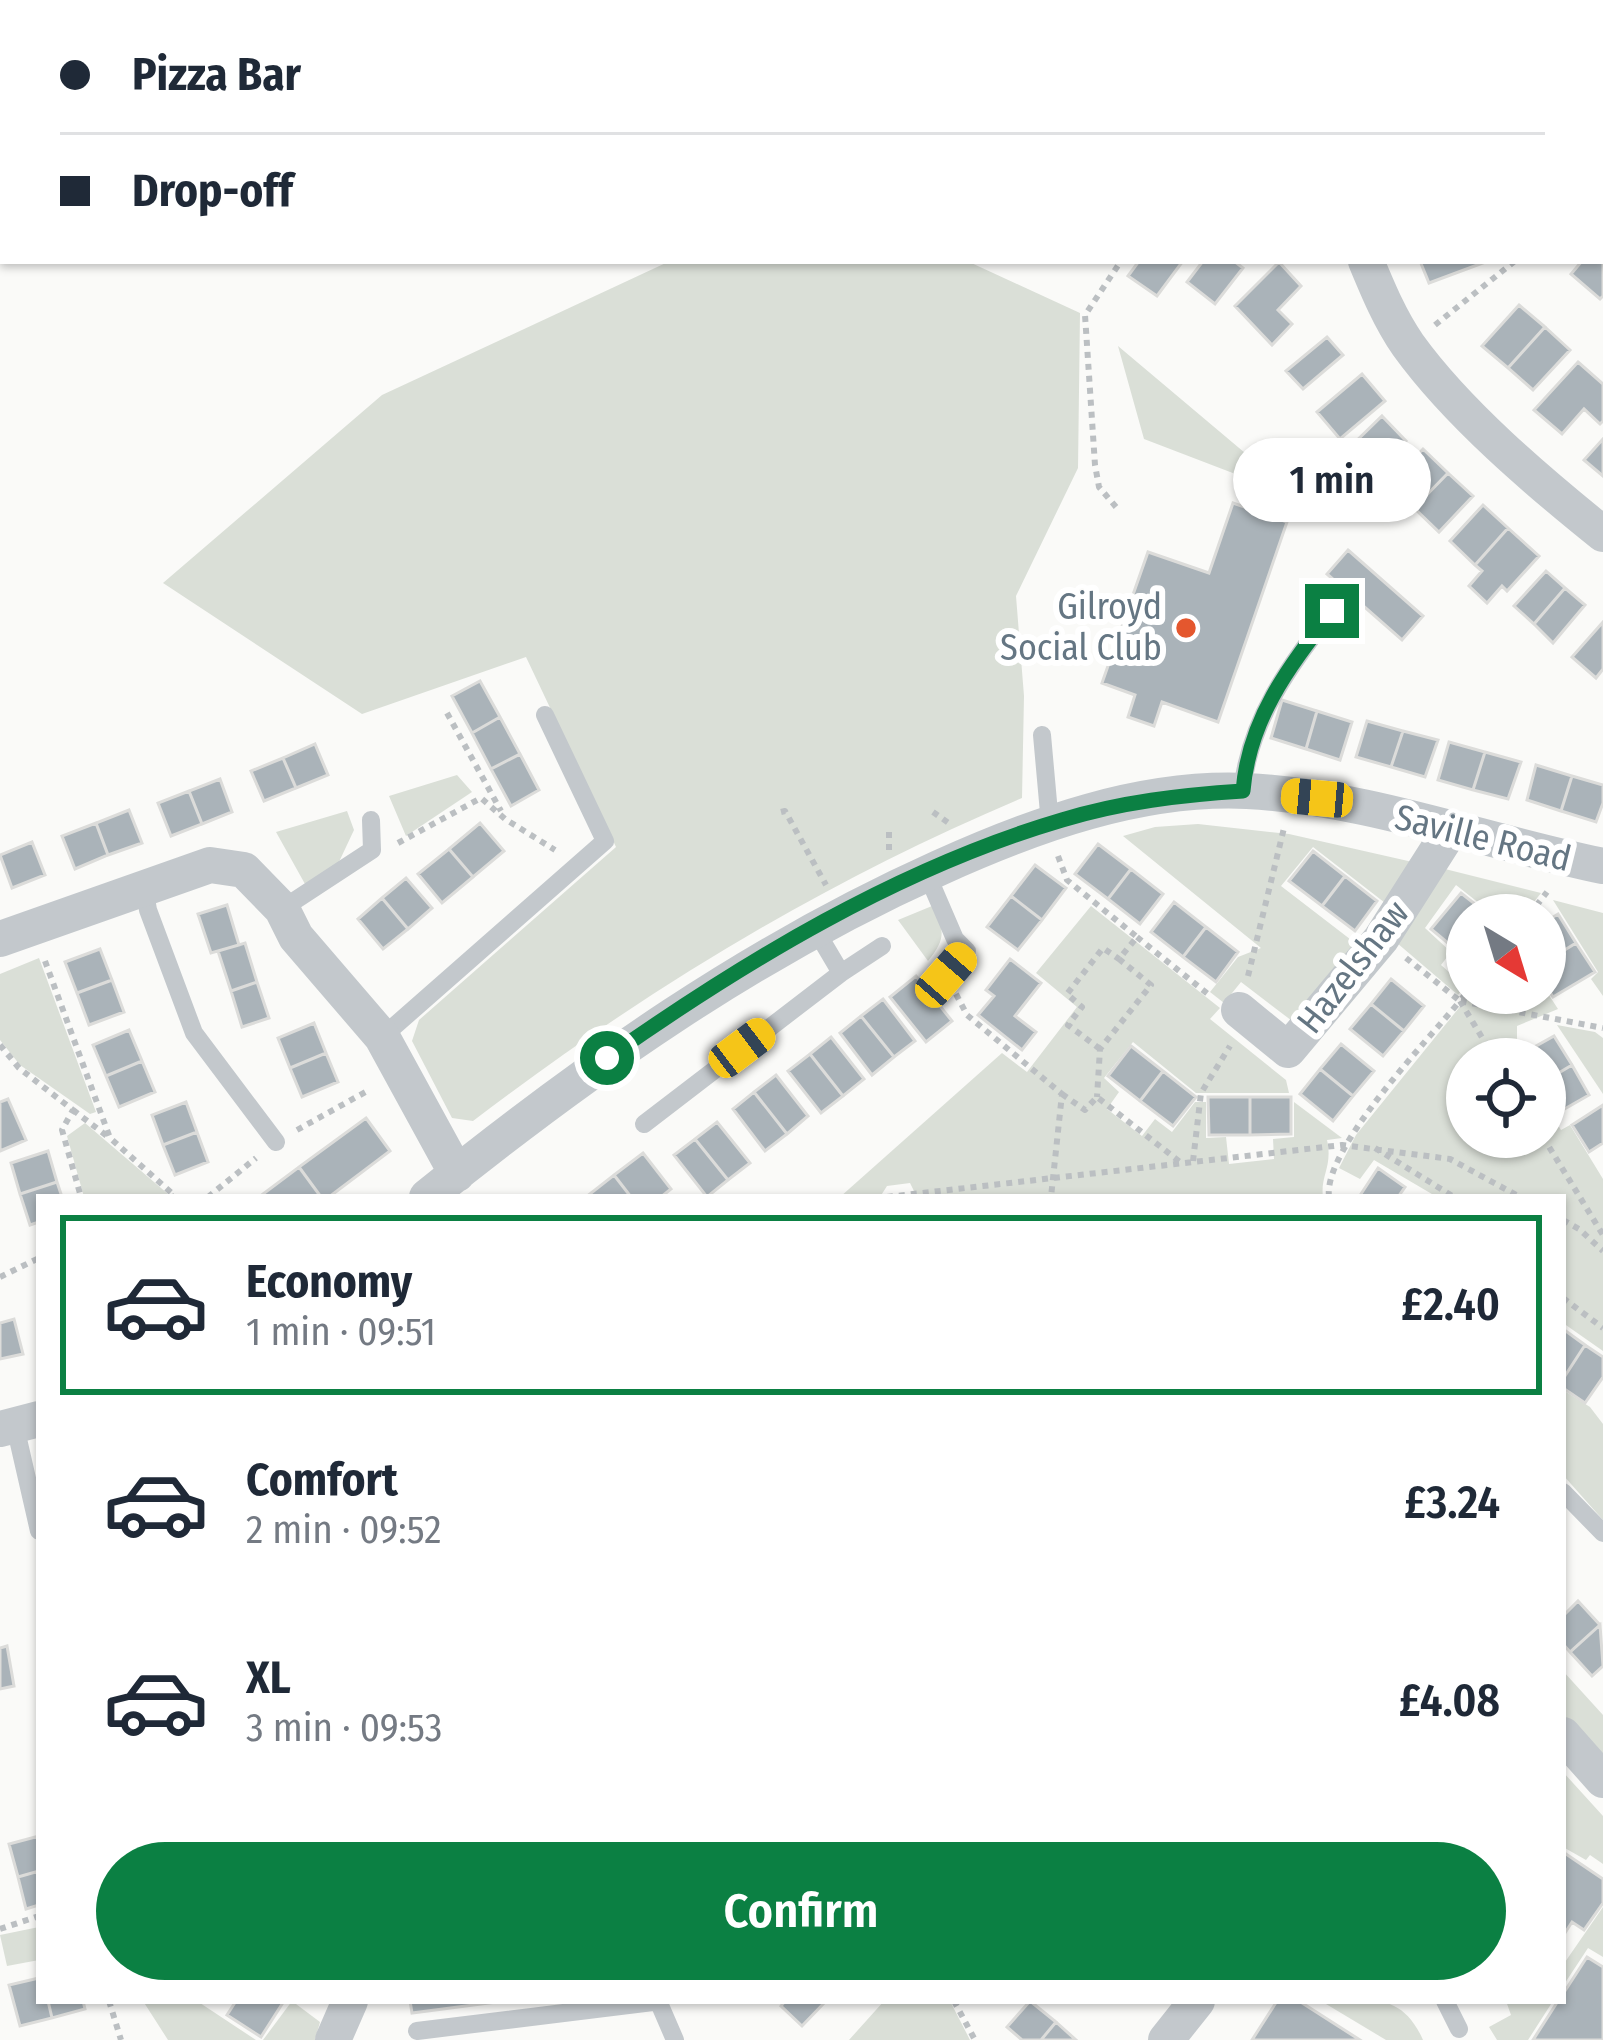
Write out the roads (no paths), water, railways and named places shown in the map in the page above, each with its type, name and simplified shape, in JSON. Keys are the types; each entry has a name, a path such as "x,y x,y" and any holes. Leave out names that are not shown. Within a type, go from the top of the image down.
{"street":[{"path":"1367,264 1409,346 1493,437 1603,534"},
{"name":"Saville Road","path":"442,1189 578,1078 665,1018 828,921 926,874 1158,799 1243,791 1317,798 1603,866"},
{"name":"Hazelshaw","path":"1239,1010 1288,1051 1381,939 1451,830"},
{"path":"0,939 210,865 244,870 281,909 296,937 382,1037 442,1189"},
{"path":"1566,1738 1603,1780"},
{"path":"333,2040 349,2004"},
{"path":"1166,2040 1195,2004"}],"lane":[{"path":"1243,791 1245,761 1277,682 1332,611"},
{"path":"382,1037 605,841 545,715"},
{"path":"1042,735 1052,834"},
{"path":"281,909 372,850 371,820"},
{"path":"926,874 955,939 967,951 946,975"},
{"path":"144,886 148,910 194,1033 275,1142"},
{"path":"828,921 841,973"},
{"path":"644,1124 881,946"},
{"path":"18,1425 36,1516"},
{"path":"1567,1504 1603,1533"},
{"path":"416,2031 643,2004"},
{"path":"661,2004 675,2040"},
{"path":"1446,2004 1459,2029"}],"place":[{"name":"Gilroyd Social Club","path":"1186,628"}]}
